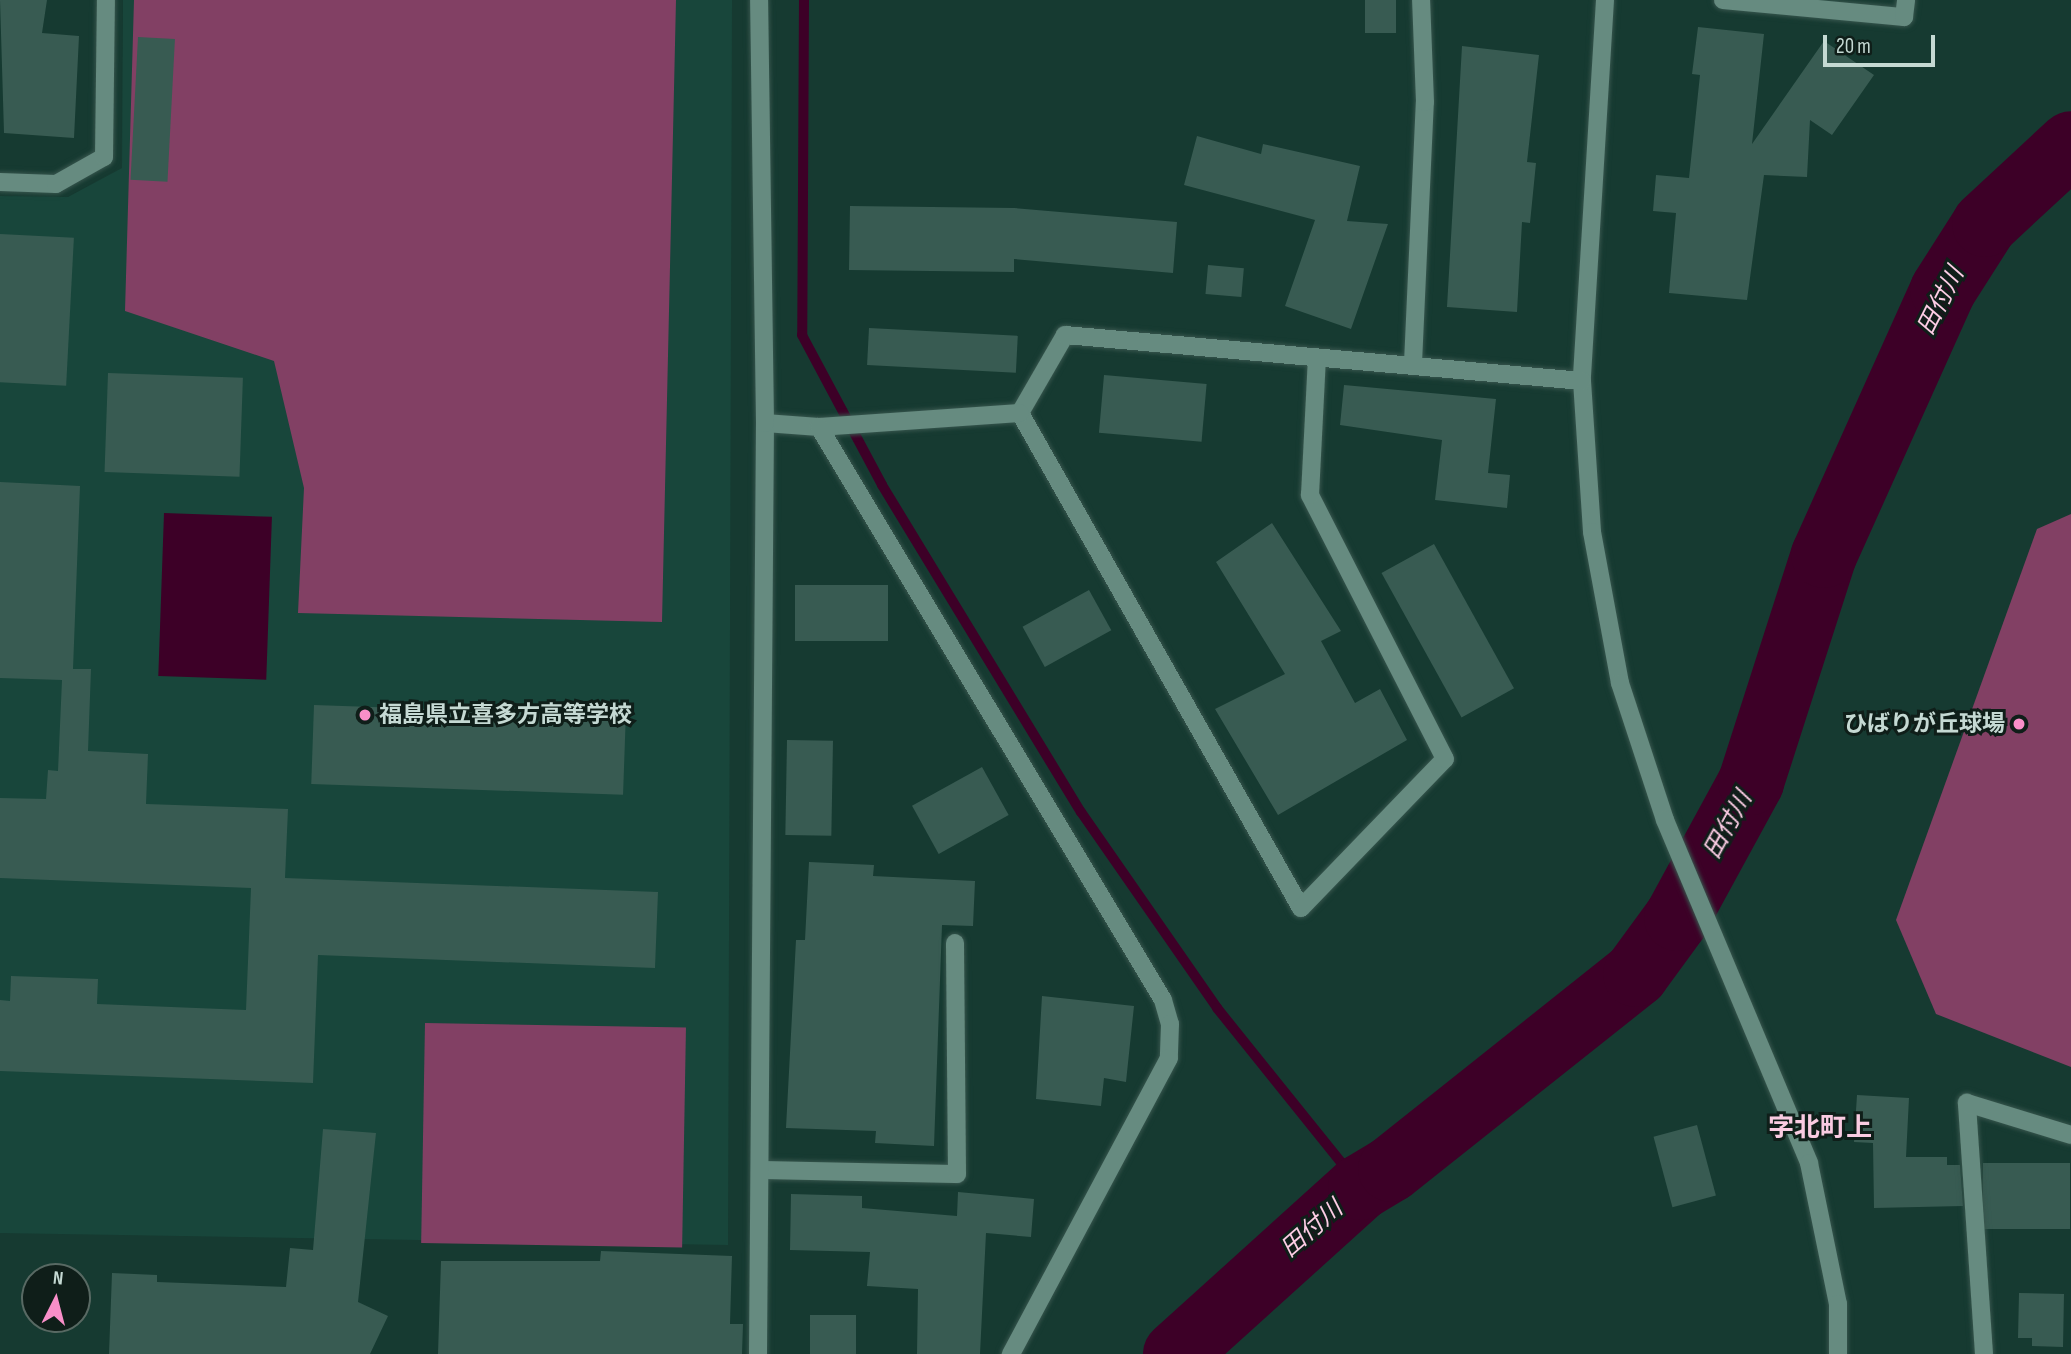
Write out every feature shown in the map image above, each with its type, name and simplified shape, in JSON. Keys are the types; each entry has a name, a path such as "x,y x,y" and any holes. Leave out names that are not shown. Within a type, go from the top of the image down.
{"street":[{"path":"0,182 56,184 104,157 106,0"},
{"path":"758,1354 765,423 759,0"},
{"path":"1413,363 1425,102 1421,0"},
{"path":"1605,0 1582,381 1592,532 1620,683 1664,820 1809,1163 1838,1304 1839,1354"},
{"path":"1723,0 1904,17 1906,0"},
{"path":"1020,413 1065,335 1317,359 1413,363 1582,381"},
{"path":"1020,413 1301,908 1444,759 1310,495 1317,359"},
{"path":"765,423 819,428 1020,413"},
{"path":"819,428 1163,1000 1170,1024 1169,1058 1012,1354"},
{"path":"760,1170 957,1174 955,943"},
{"path":"1984,1354 1967,1103 2071,1135"}],"shaded area":[{"name":"福島県立喜多方高等学校","path":"123,0 732,0 728,1245 0,1233 0,196 68,197 122,168"},
{"path":"134,0 676,0 662,622 298,613 304,488 274,361 125,311"},
{"path":"164,513 272,517 266,680 158,676"},
{"name":"ひばりが丘球場","path":"2071,514 2071,1067 1936,1014 1896,920 2037,529"},
{"path":"425,1023 686,1028 682,1248 421,1243"}],"building":[{"path":"0,0 47,0 42,33 79,36 74,138 4,133"},
{"path":"1365,0 1396,0 1396,33 1365,33"},
{"path":"1698,27 1764,34 1752,144 1824,41 1874,75 1832,135 1810,120 1807,177 1764,175 1747,300 1669,293 1676,213 1653,211 1656,175 1689,178 1700,75 1692,74"},
{"path":"138,37 175,39 167,182 131,180"},
{"path":"1462,46 1539,55 1527,162 1536,163 1530,223 1522,222 1517,312 1447,307"},
{"path":"1197,136 1261,154 1263,144 1360,166 1347,221 1388,224 1351,329 1285,306 1315,220 1184,185"},
{"path":"850,206 1014,208 1177,222 1173,273 1014,259 1014,272 849,270"},
{"path":"0,234 74,238 66,386 0,382"},
{"path":"1208,265 1244,268 1241,297 1205,294"},
{"path":"869,328 1018,336 1016,373 867,365"},
{"path":"108,373 243,378 239,477 105,472"},
{"path":"1104,375 1207,384 1202,442 1099,433"},
{"path":"1344,385 1496,399 1488,473 1510,475 1507,508 1435,500 1442,440 1340,425"},
{"path":"0,482 80,486 73,669 91,669 88,751 148,754 146,804 288,809 285,878 658,892 655,968 318,955 313,1083 0,1071 0,1000 10,1001 11,976 98,979 97,1004 246,1010 251,888 0,878 0,798 46,799 48,770 58,771 62,680 0,678"},
{"path":"1272,523 1341,631 1321,641 1355,703 1380,689 1407,740 1278,815 1215,709 1285,674 1216,562"},
{"path":"1434,544 1514,688 1462,717 1382,573"},
{"path":"795,585 888,585 888,641 795,641"},
{"path":"1089,590 1111,630 1045,667 1023,627"},
{"path":"314,705 626,716 623,795 311,784"},
{"path":"787,740 833,741 831,836 785,835"},
{"path":"982,767 1009,815 939,854 912,806"},
{"path":"809,862 874,865 873,876 975,881 973,926 942,925 934,1146 875,1143 876,1131 786,1128 796,940 805,940"},
{"path":"1042,996 1134,1006 1126,1082 1104,1078 1101,1106 1036,1099"},
{"path":"1857,1095 1909,1098 1906,1157 1947,1157 1947,1165 1960,1165 1963,1206 1874,1208 1873,1143 1854,1142"},
{"path":"1697,1125 1716,1196 1672,1207 1654,1137"},
{"path":"323,1129 376,1133 358,1302 388,1316 370,1354 109,1354 112,1273 157,1275 157,1282 286,1287 290,1248 313,1250"},
{"path":"1983,1163 2070,1163 2070,1229 1983,1229"},
{"path":"958,1192 1034,1199 1031,1237 986,1233 980,1354 917,1354 918,1289 867,1286 870,1252 790,1250 791,1194 862,1196 862,1208 957,1216"},
{"path":"601,1251 732,1256 730,1324 743,1324 742,1354 438,1354 441,1261 600,1261"},
{"path":"2019,1293 2064,1294 2063,1347 2032,1346 2032,1338 2018,1338"},
{"path":"810,1315 856,1315 856,1354 810,1354"}],"waterway":[{"path":"804,0 802,335 882,485 1081,812 1217,1008 1361,1187"},
{"name":"田付川","path":"1176,1354 1361,1187 1391,1169 1636,974 1677,918 1751,782 1824,555 1943,290 1985,224 2071,144"}],"place":[{"name":"福島県立喜多方高等学校","path":"365,715"},
{"name":"ひばりが丘球場","path":"2019,724"}],"district":[{"name":"字北町上","path":"1820,1129"}]}
